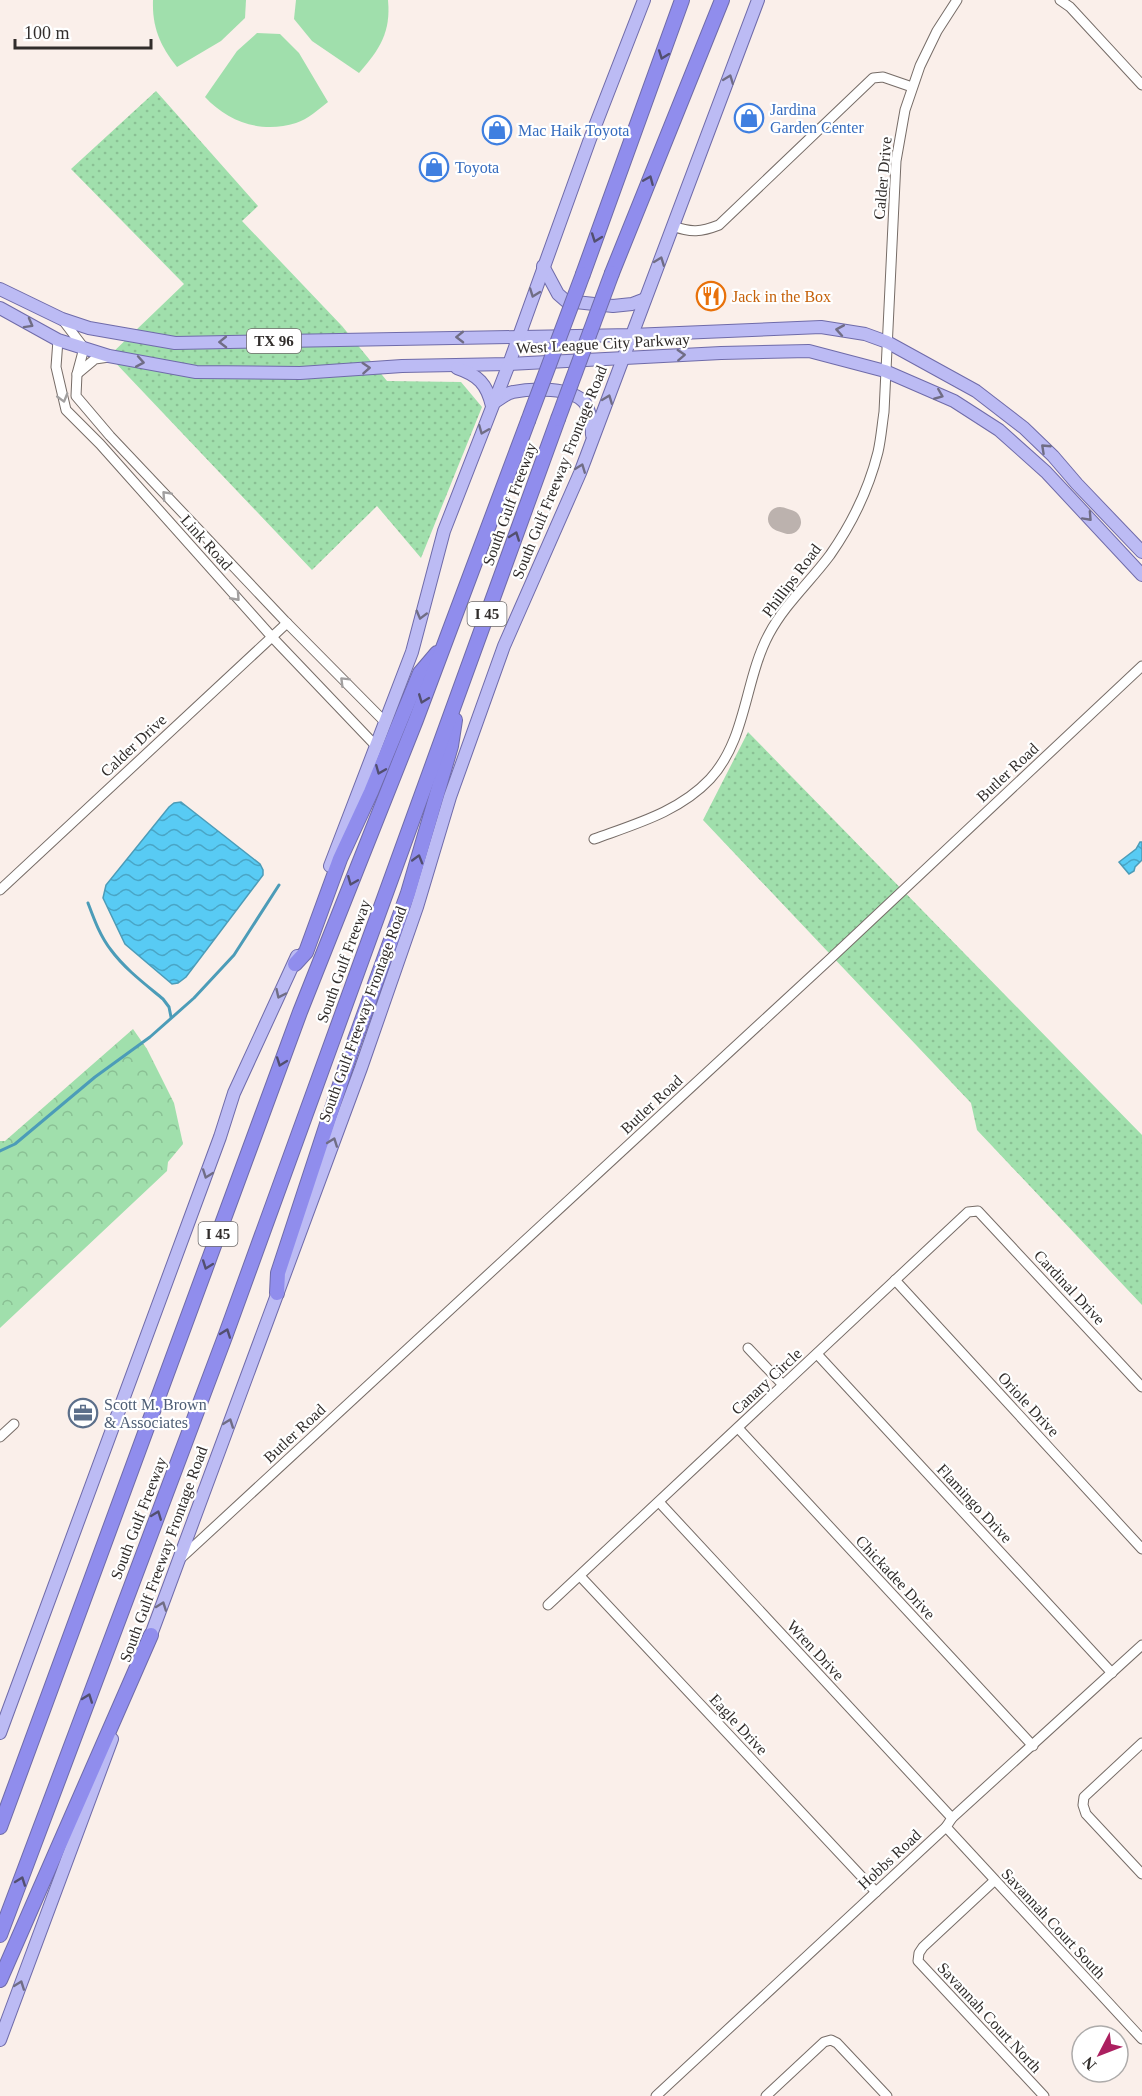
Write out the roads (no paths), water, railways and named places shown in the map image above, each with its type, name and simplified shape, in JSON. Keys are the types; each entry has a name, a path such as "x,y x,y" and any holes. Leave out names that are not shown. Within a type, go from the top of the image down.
{"highway":[{"name":"South Gulf Freeway","path":"0,1827 300,1012 444,645 583,274 682,0"},
{"name":"South Gulf Freeway","path":"0,1935 226,1334 612,273 722,0"},
{"path":"678,109 718,34 731,0"},
{"path":"295,963 306,952 340,859 371,792 420,673 444,645"},
{"path":"277,1293 278,1273 352,1048 408,893 451,746 459,691"},
{"path":"0,1980 151,1635"}],"main road":[{"path":"0,1733 217,1147 234,1093 295,963 375,745 412,652 444,531 644,0"},
{"name":"South Gulf Freeway Frontage Road","path":"0,2040 361,1068 417,906 450,797 504,646 580,473 758,0"},
{"path":"543,266 558,294 566,301 613,306 632,304 645,299"},
{"name":"West League City Parkway","path":"0,289 29,301 62,319 89,328 175,343 631,335 821,327 865,334 887,342 976,391 1024,428 1142,552"},
{"name":"West League City Parkway","path":"0,308 58,340 110,356 196,372 300,373 402,366 508,364 809,351 885,371 954,401 999,430 1046,472 1142,575"},
{"path":"447,365 471,373 484,384 493,405"},
{"path":"493,405 511,392 558,390 580,398 587,405 592,421 592,439"}],"street":[{"name":"Calder Drive","path":"885,371 897,161 905,110 912,87 937,31 957,0"},
{"path":"1060,0 1070,7 1142,85"},
{"path":"673,226 688,232 701,232 719,225 873,78 883,77 912,87"},
{"path":"62,319 84,348"},
{"name":"Link Road","path":"58,340 56,367 66,410 272,637 375,745"},
{"name":"Link Road","path":"84,348 77,374 76,396 287,623 385,722"},
{"path":"77,374 95,359 110,356"},
{"name":"Phillips Road","path":"594,839 656,817 675,807 694,794 724,762 734,743 752,675 769,634 784,611 830,554 850,522 866,486 878,452 884,412 885,371"},
{"path":"188,543 200,531"},
{"name":"Calder Drive","path":"0,890 287,623"},
{"name":"Butler Road","path":"178,1561 1142,666"},
{"name":"Canary Circle","path":"548,1605 968,1212 974,1210"},
{"name":"Cardinal Drive","path":"974,1210 978,1211 1142,1387"},
{"name":"Oriole Drive","path":"895,1280 1142,1549"},
{"path":"748,1348 783,1385"},
{"name":"Flamingo Drive","path":"817,1354 1112,1673"},
{"path":"0,1437 14,1424"},
{"name":"Chickadee Drive","path":"738,1428 1033,1746"},
{"name":"Wren Drive","path":"659,1502 952,1818"},
{"name":"Eagle Drive","path":"580,1576 876,1892"},
{"name":"Hobbs Road","path":"656,2096 946,1827 952,1818 1142,1645"},
{"path":"1142,1743 1084,1797 1083,1805 1086,1814 1142,1874"},
{"name":"Savannah Court South","path":"946,1827 1142,2039"},
{"name":"Savannah Court North","path":"994,1881 923,1947 918,1961 1044,2096"},
{"path":"766,2096 824,2042 831,2040 837,2043 887,2096"}],"water":[{"path":"181,802 260,864 263,875 186,977 172,984 125,944 103,898 106,885 169,807"},
{"path":"1142,842 1142,860 1129,874 1119,862 1136,849"}],"waterway":[{"path":"0,1151 15,1144 95,1077 150,1037 194,998 234,955 279,885"},
{"path":"88,903 100,933 111,950 129,970 163,999 169,1007 171,1017"}],"place":[{"name":"Jardina Garden Center","path":"749,118"},
{"name":"Mac Haik Toyota","path":"497,130"},
{"name":"Toyota","path":"434,167"},
{"name":"Jack in the Box","path":"711,296"},
{"name":"Scott M. Brown & Associates","path":"83,1413"}]}
